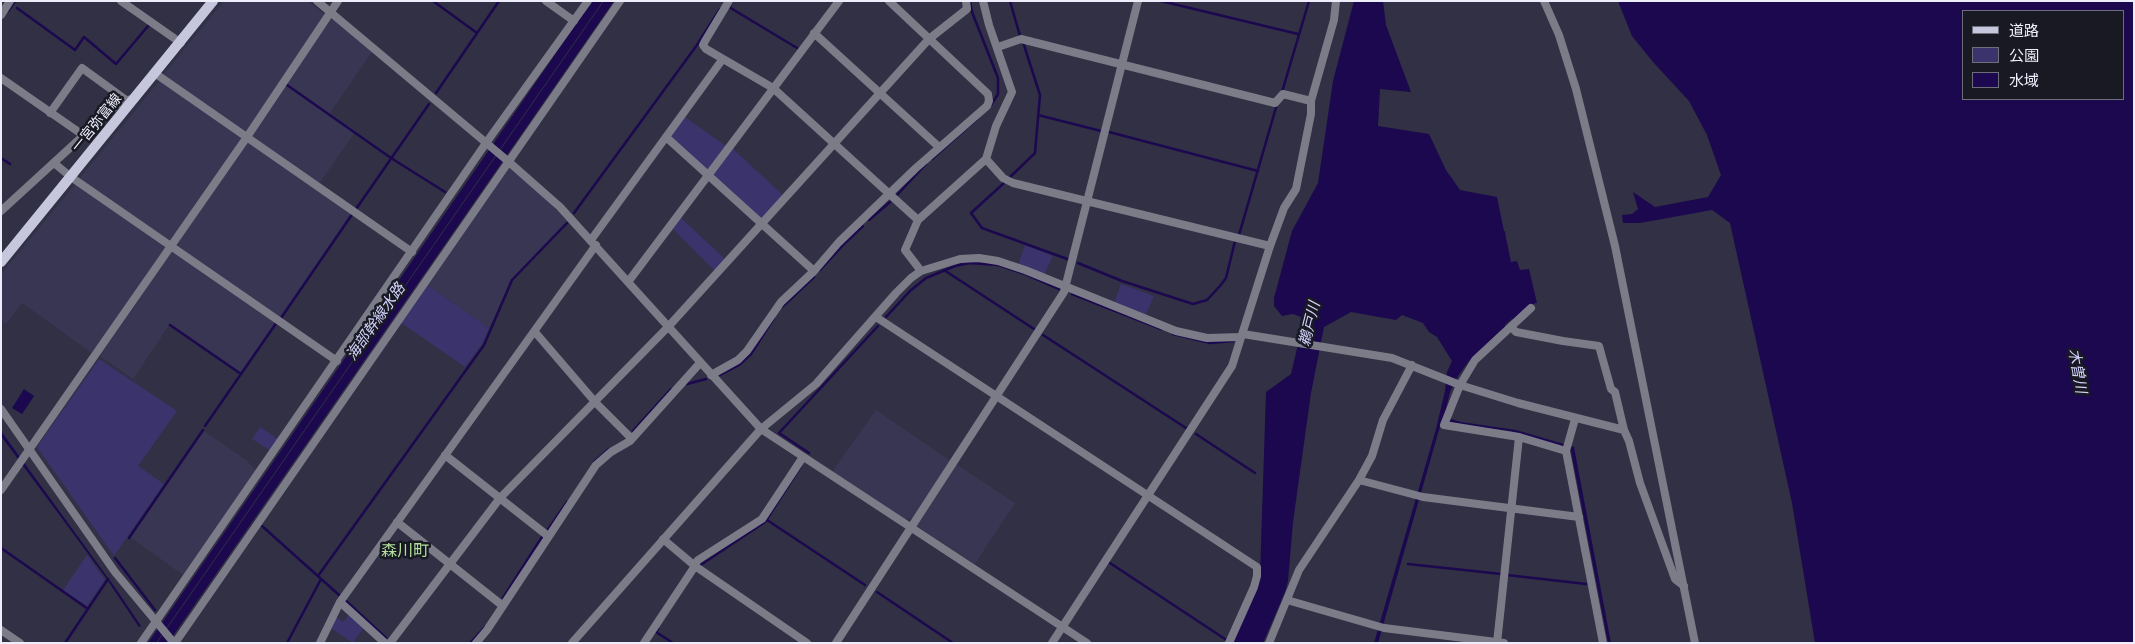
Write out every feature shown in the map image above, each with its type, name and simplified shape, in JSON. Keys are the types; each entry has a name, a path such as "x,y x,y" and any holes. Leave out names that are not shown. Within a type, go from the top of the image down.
{"main road":[{"name":"一宮弥富線","path":"1,262 71,177 131,99 156,74 213,1"}],"street":[{"path":"1,15 10,1"},
{"path":"121,1 181,43"},
{"path":"317,1 509,161 560,207 700,364 761,429 1087,643"},
{"path":"1,490 247,137 338,1"},
{"path":"546,1 574,21"},
{"path":"141,643 487,143 588,1"},
{"path":"1,409 114,572 174,643 620,1"},
{"path":"729,1 703,45 722,60 773,88 918,220"},
{"path":"628,282 837,4 826,1"},
{"path":"710,375 738,360 748,351 781,302 814,271 839,242 939,146 986,106 990,98 889,1"},
{"path":"390,643 500,498 668,327 928,39 967,9 966,1"},
{"path":"921,271 905,250 918,220 986,159 996,126 1012,92 989,25 983,1"},
{"path":"836,643 1064,292 1138,1"},
{"path":"1052,643 1232,366 1270,246 1284,208 1296,188 1311,114 1311,101 1334,20 1336,1"},
{"path":"1544,1 1559,35 1596,163 1617,255 1694,643"},
{"path":"814,34 939,146"},
{"path":"998,47 1021,39 1275,102 1283,94 1311,101"},
{"path":"320,643 340,602 535,332 593,242 666,136 722,60"},
{"path":"50,113 82,68 131,99"},
{"path":"156,74 412,252"},
{"path":"1,78 83,135"},
{"path":"1,211 120,102 131,99"},
{"path":"666,136 814,271"},
{"path":"986,159 1006,180 1270,246"},
{"path":"54,163 71,177 337,361"},
{"path":"572,643 761,429 816,384 911,278 921,271 945,262 979,258 998,261 1193,336 1207,338 1242,335 1392,358 1459,385 1575,419 1624,430"},
{"path":"1531,308 1475,360 1459,385 1444,425 1568,447"},
{"path":"876,317 1257,567 1254,587 1228,643"},
{"path":"1511,327 1516,332 1598,346 1611,389 1615,392 1640,483 1675,579 1684,586"},
{"path":"535,332 596,402 632,439"},
{"path":"476,643 503,606 596,465 632,439 700,364"},
{"path":"1270,643 1306,556 1360,480 1372,456 1384,420 1412,365"},
{"path":"1575,419 1568,447 1579,517 1604,643"},
{"path":"1287,600 1384,628 1499,642 1519,437"},
{"path":"445,455 548,536"},
{"path":"644,643 698,560 762,519 803,457"},
{"path":"1360,480 1423,498 1579,517"},
{"path":"398,522 503,606"},
{"path":"663,540 694,566 808,643"},
{"path":"340,602 385,643"},
{"path":"1,630 20,643"}],"shaded area":[{"path":"224,1 308,1 326,16 246,132 243,133 162,76"},
{"path":"334,19 372,52 330,113 356,131 318,185 251,135 330,20"},
{"path":"160,80 244,137 171,242 79,179"},
{"path":"251,142 352,213 280,318 179,249 178,242 247,143"},
{"path":"510,167 532,185 567,221 512,279 489,328 427,285 506,168"},
{"path":"77,182 169,246 93,354 22,303 6,324 1,320 1,274"},
{"path":"172,251 276,322 241,373 170,324 133,379 100,356"},
{"path":"876,410 951,461 912,518 904,519 832,472"},
{"path":"204,431 246,460 257,471 183,575 130,537"},
{"path":"956,464 1015,503 975,564 915,525"}],"green space":[{"path":"685,117 726,146 710,169 706,169 671,138 671,134"},
{"path":"732,148 784,196 764,219 760,218 714,177 714,173"},
{"path":"680,217 727,261 716,272 672,228"},
{"path":"1025,245 1053,256 1044,275 1018,265"},
{"path":"1121,284 1154,296 1145,316 1114,303"},
{"path":"427,285 489,328 482,344 465,367 400,322"},
{"path":"99,359 177,411 138,466 164,484 114,556 37,447"},
{"path":"260,427 279,440 271,451 252,439"},
{"path":"87,555 105,580 87,606 63,590"},
{"path":"350,613 364,627 353,643 331,628 336,617 343,622"}],"water":[{"name":"海部幹線水路","path":"592,1 603,1 156,643 148,643"},
{"path":"604,1 614,1 168,643 157,643"},
{"name":"鵜戸川","path":"1354,1 1383,1 1386,25 1411,92 1380,89 1378,126 1429,134 1446,170 1460,190 1497,197 1511,262 1517,261 1520,270 1529,269 1537,303 1515,320 1512,319 1505,325 1505,329 1500,331 1469,361 1458,376 1450,392 1444,417 1461,422 1516,430 1574,447 1611,643 1608,643 1571,451 1510,431 1441,423 1378,643 1374,643 1436,429 1445,391 1447,372 1452,361 1437,337 1429,332 1423,323 1402,315 1396,320 1351,312 1324,327 1311,393 1293,522 1288,581 1285,592 1263,643 1231,643 1260,576 1266,392 1291,374 1299,340 1301,317 1293,314 1282,316 1274,306 1274,298 1292,231 1318,183 1333,81"},
{"name":"木曽川","path":"1618,1 2134,1 2134,643 1815,643 1792,503 1730,223 1712,210 1640,223 1623,223 1622,215 1632,214 1638,209 1633,192 1655,207 1708,197 1721,175 1707,135 1689,101 1632,36"},
{"path":"24,389 34,396 22,414 12,408"},
{"path":"1,431 141,626 139,627 106,578 1,436"}],"waterway":[{"path":"8,11 15,1"},
{"path":"433,1 477,33"},
{"path":"436,93 499,1"},
{"path":"733,1 729,7 797,48"},
{"path":"970,1 972,12 998,78 998,94 991,105"},
{"path":"1010,1 1020,36"},
{"path":"1161,1 1298,34"},
{"path":"1282,92 1309,1"},
{"path":"17,8 75,50 84,37 116,64 148,26"},
{"path":"574,213 697,45 720,9"},
{"path":"1008,179 1035,153 1040,95 1023,42"},
{"path":"287,85 391,158 445,192"},
{"path":"356,209 429,104"},
{"path":"1239,235 1277,104"},
{"path":"1038,115 1101,131"},
{"path":"932,159 978,118"},
{"path":"1109,132 1258,171"},
{"path":"1,158 10,164"},
{"path":"896,196 926,164"},
{"path":"1004,183 971,213 982,228 1070,260"},
{"path":"869,220 890,202"},
{"path":"281,318 353,213"},
{"path":"318,576 484,345 512,280 567,223"},
{"path":"820,270 863,226"},
{"path":"1078,263 1122,281 1193,304 1207,300 1226,278 1235,241"},
{"path":"886,317 910,291 926,278 955,266 969,263 998,265 1025,274 1059,289"},
{"path":"944,270 1034,329"},
{"path":"782,307 814,277"},
{"path":"1072,294 1161,329"},
{"path":"720,375 739,365 751,354 774,318"},
{"path":"205,426 277,322"},
{"path":"170,325 241,374"},
{"path":"809,453 779,433 878,326"},
{"path":"1173,334 1210,343 1234,341"},
{"path":"1043,335 1186,428"},
{"path":"687,384 706,379"},
{"path":"633,431 671,389"},
{"path":"129,538 203,430"},
{"path":"1196,434 1255,473"},
{"path":"594,462 609,449"},
{"path":"699,566 765,522 801,466"},
{"path":"547,531 567,502"},
{"path":"767,520 865,585"},
{"path":"262,526 339,595"},
{"path":"503,598 542,537"},
{"path":"1,548 88,609"},
{"path":"115,558 155,610"},
{"path":"1110,563 1225,639"},
{"path":"1408,564 1501,574"},
{"path":"1507,575 1586,584"},
{"path":"65,643 108,579"},
{"path":"287,643 321,579"},
{"path":"877,592 953,643"},
{"path":"345,600 386,638"},
{"path":"470,643 486,626"},
{"path":"658,629 656,632 673,643"}],"district":[{"name":"森川町","path":"405,551"}]}
